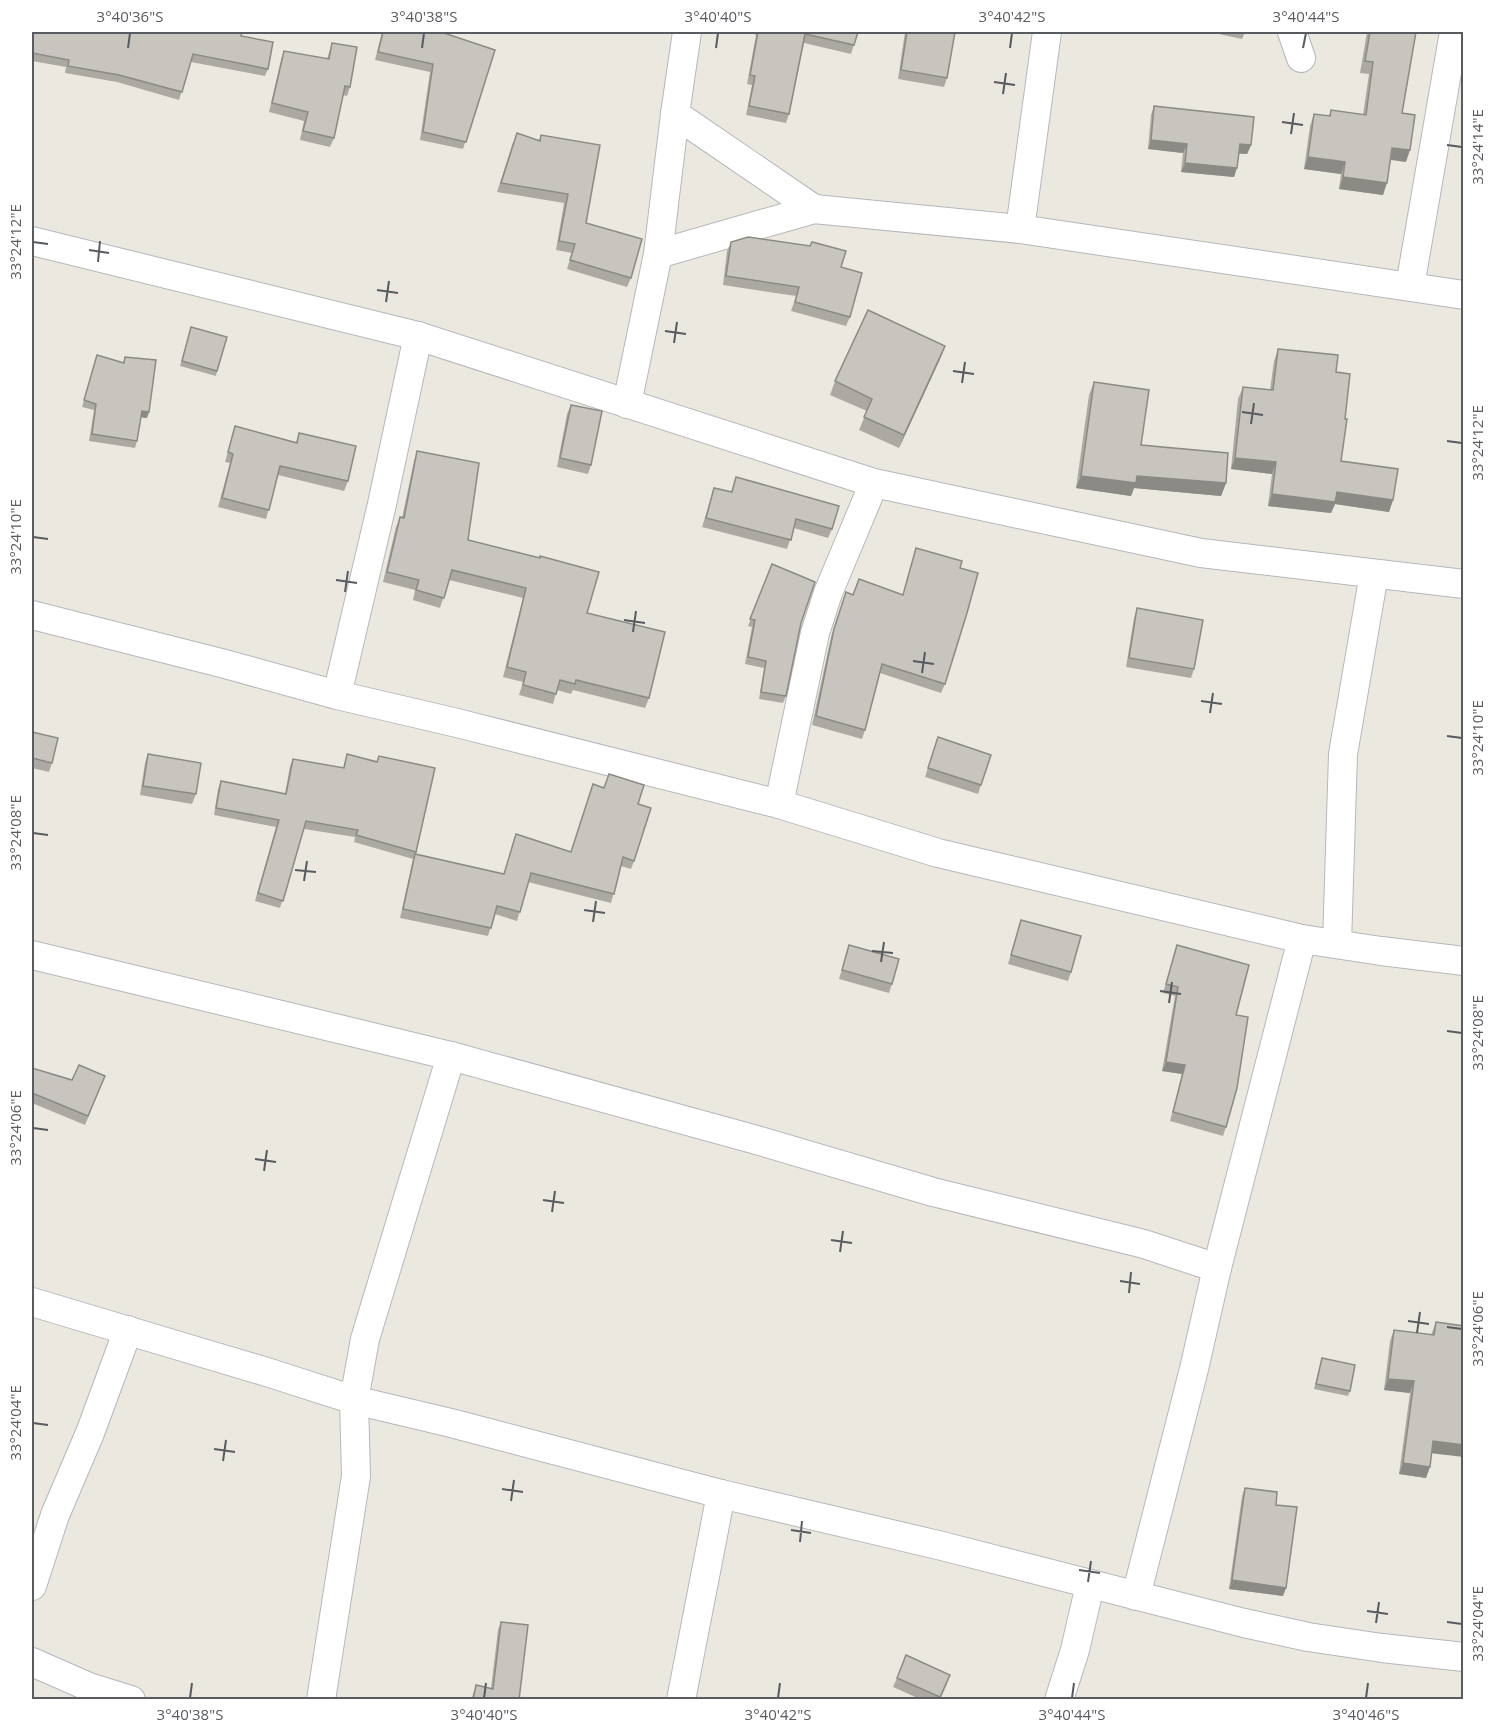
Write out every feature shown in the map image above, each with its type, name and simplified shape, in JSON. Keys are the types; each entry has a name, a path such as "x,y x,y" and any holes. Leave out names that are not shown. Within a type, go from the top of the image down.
{"street":[{"path":"1020,229 1047,32"},
{"path":"1292,32 1301,58"},
{"path":"1410,286 1454,32"},
{"path":"627,404 657,254 675,114 680,33"},
{"path":"675,114 814,209"},
{"path":"657,254 814,209 1020,229 1464,295"},
{"path":"32,241 418,336 874,483 1201,553 1464,584"},
{"path":"337,695 382,504 418,336"},
{"path":"779,804 815,633 828,593 874,483"},
{"path":"1337,944 1343,754 1374,574"},
{"path":"32,615 337,695 779,804 938,853 1302,939 1464,960"},
{"path":"1136,1596 1194,1369 1217,1268 1302,939"},
{"path":"32,955 451,1056 753,1139 933,1192 1144,1244 1217,1268"},
{"path":"321,1700 356,1476 354,1400 365,1339 451,1056"},
{"path":"32,1302 354,1400 721,1494 938,1545 1244,1623 1308,1637 1464,1657"},
{"path":"32,1586 55,1515 90,1433 128,1330"},
{"path":"681,1700 721,1494"},
{"path":"1059,1700 1075,1650 1090,1585"},
{"path":"32,1662 89,1687 131,1700"}],"building":[{"path":"32,32 242,32 241,36 273,42 268,69 193,54 182,92 119,75 68,66 69,60 32,53"},
{"path":"383,32 441,32 495,50 466,142 423,132 433,64 378,52"},
{"path":"758,32 858,32 854,45 805,34 789,114 749,106 755,76 750,75"},
{"path":"907,32 955,32 947,78 901,70"},
{"path":"1370,32 1416,32 1402,113 1415,115 1410,150 1392,148 1387,183 1343,177 1345,162 1308,157 1314,114 1330,116 1331,110 1366,115 1373,62 1365,61"},
{"path":"332,43 357,47 350,87 345,86 334,138 303,131 308,112 272,103 284,51 329,59"},
{"path":"1154,106 1254,117 1251,145 1240,144 1237,168 1185,163 1187,144 1151,140"},
{"path":"517,133 540,141 541,135 600,145 586,223 642,239 631,278 570,260 575,244 559,241 568,194 501,183"},
{"path":"748,237 810,246 812,242 846,251 841,267 862,273 850,317 795,302 799,287 726,276 731,242"},
{"path":"868,310 945,346 904,435 864,417 872,399 835,381"},
{"path":"191,327 227,337 217,371 182,361"},
{"path":"1278,349 1338,355 1336,372 1350,374 1341,461 1398,469 1393,500 1337,492 1335,502 1272,494 1276,462 1235,458 1243,387 1273,390"},
{"path":"97,355 124,363 125,357 156,360 149,412 142,411 137,441 92,434 96,404 84,400"},
{"path":"1094,382 1149,390 1141,445 1228,453 1226,483 1137,476 1136,483 1081,476"},
{"path":"571,405 602,411 591,465 560,458"},
{"path":"235,426 297,443 299,433 356,446 348,481 280,466 269,510 222,498 233,454 228,452"},
{"path":"417,451 479,463 468,540 599,572 587,613 665,632 649,698 576,680 575,684 560,680 556,694 523,685 526,672 507,667 526,588 452,570 444,598 416,590 419,580 387,572 400,517 404,518"},
{"path":"736,477 839,506 832,529 796,519 791,540 706,518 714,488 732,492"},
{"path":"916,548 962,561 960,568 978,573 945,684 882,664 865,730 816,716 834,629 846,592 853,595 859,579 903,595"},
{"path":"772,564 815,582 801,623 786,696 761,692 766,661 748,657 755,620 750,619"},
{"path":"1137,608 1203,620 1194,669 1129,658"},
{"path":"32,732 58,738 52,763 32,758"},
{"path":"938,737 991,755 981,785 928,768"},
{"path":"148,754 201,763 196,794 143,786"},
{"path":"347,754 377,762 379,756 435,768 416,852 356,835 358,830 306,821 283,901 258,893 279,820 216,808 221,781 286,794 293,759 344,768"},
{"path":"609,774 644,785 638,804 651,808 634,861 623,857 614,894 531,873 520,912 497,906 491,928 403,909 415,854 504,874 516,834 571,852 593,784 604,788"},
{"path":"1021,920 1081,936 1071,972 1011,955"},
{"path":"849,945 899,959 892,984 842,970"},
{"path":"1177,945 1249,965 1236,1015 1248,1017 1237,1088 1226,1127 1173,1112 1185,1065 1166,1062 1178,987 1166,984"},
{"path":"79,1065 105,1076 88,1116 32,1093 32,1068 72,1080"},
{"path":"1436,1322 1464,1326 1464,1445 1433,1441 1430,1467 1403,1463 1414,1381 1388,1379 1394,1330 1434,1335"},
{"path":"1322,1358 1355,1365 1350,1391 1316,1384"},
{"path":"1245,1488 1277,1492 1276,1505 1297,1507 1286,1588 1232,1580"},
{"path":"501,1622 528,1625 519,1700 473,1700 476,1685 493,1689"},
{"path":"906,1655 950,1675 940,1697 897,1678"}]}
